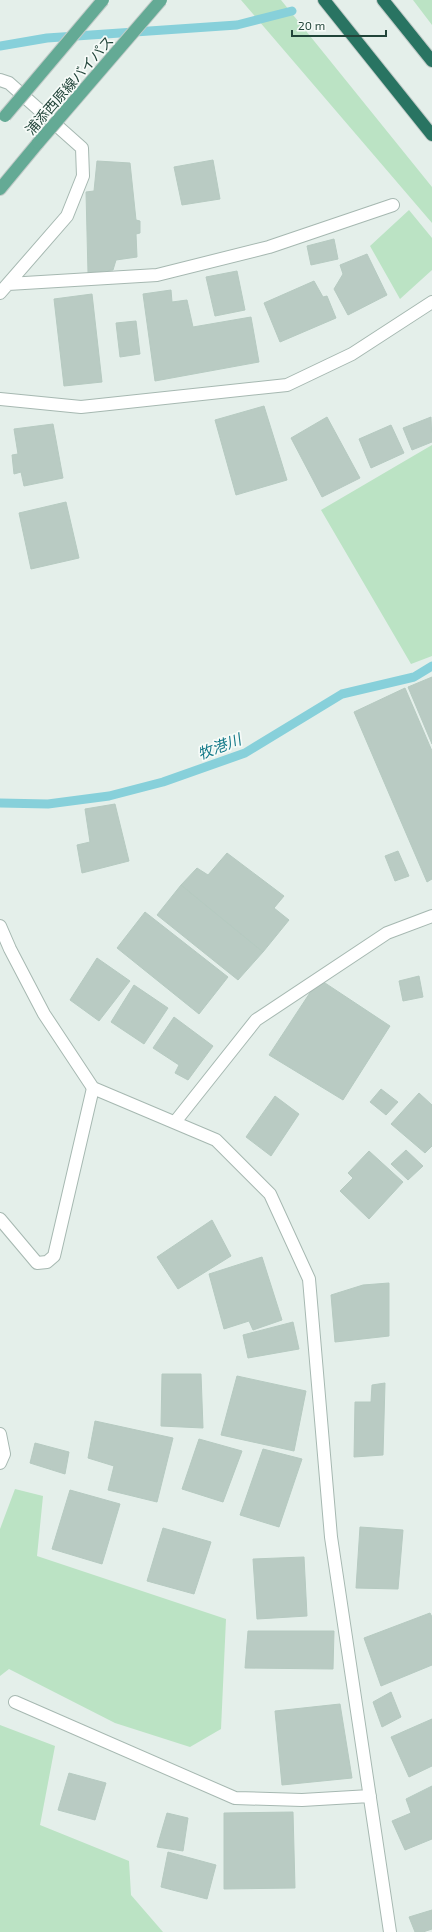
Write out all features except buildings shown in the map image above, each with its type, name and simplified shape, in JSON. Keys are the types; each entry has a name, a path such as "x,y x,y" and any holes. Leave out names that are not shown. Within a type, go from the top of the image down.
{"highway":[{"path":"324,0 432,135"},
{"path":"383,0 432,61"}],"main road":[{"name":"浦添西原線バイパス","path":"2,119 103,0"},
{"name":"浦添西原線バイパス","path":"0,189 161,0"}],"street":[{"path":"0,80 9,83 82,148 83,176 67,216 4,288"},
{"path":"4,288 157,275 269,247 393,205"},
{"path":"0,399 81,407 288,385 352,354 432,302"},
{"path":"175,1122 256,1020 387,933 432,916"},
{"path":"0,926 10,949 44,1014 94,1088 216,1140 270,1194 310,1279 331,1536 390,1932"},
{"path":"0,1219 37,1263 47,1262 54,1256 94,1088"},
{"path":"0,1434 4,1454 0,1463"},
{"path":"15,1702 236,1798 302,1800 370,1796"}],"green space":[{"path":"241,0 281,0 432,187 432,223"},
{"path":"413,0 432,0 432,25"},
{"path":"409,210 432,238 432,270 400,299 370,246"},
{"path":"432,445 432,656 411,664 321,510"},
{"path":"15,1489 43,1496 37,1556 226,1619 221,1729 190,1747 115,1723 9,1669 0,1676 0,1529"},
{"path":"0,1725 55,1746 40,1825 129,1861 131,1895 163,1932 0,1932"}],"waterway":[{"path":"0,46 47,38 237,25 292,11"},
{"name":"牧港川","path":"0,803 48,804 109,796 163,782 245,753 342,694 414,677 432,666"}]}
